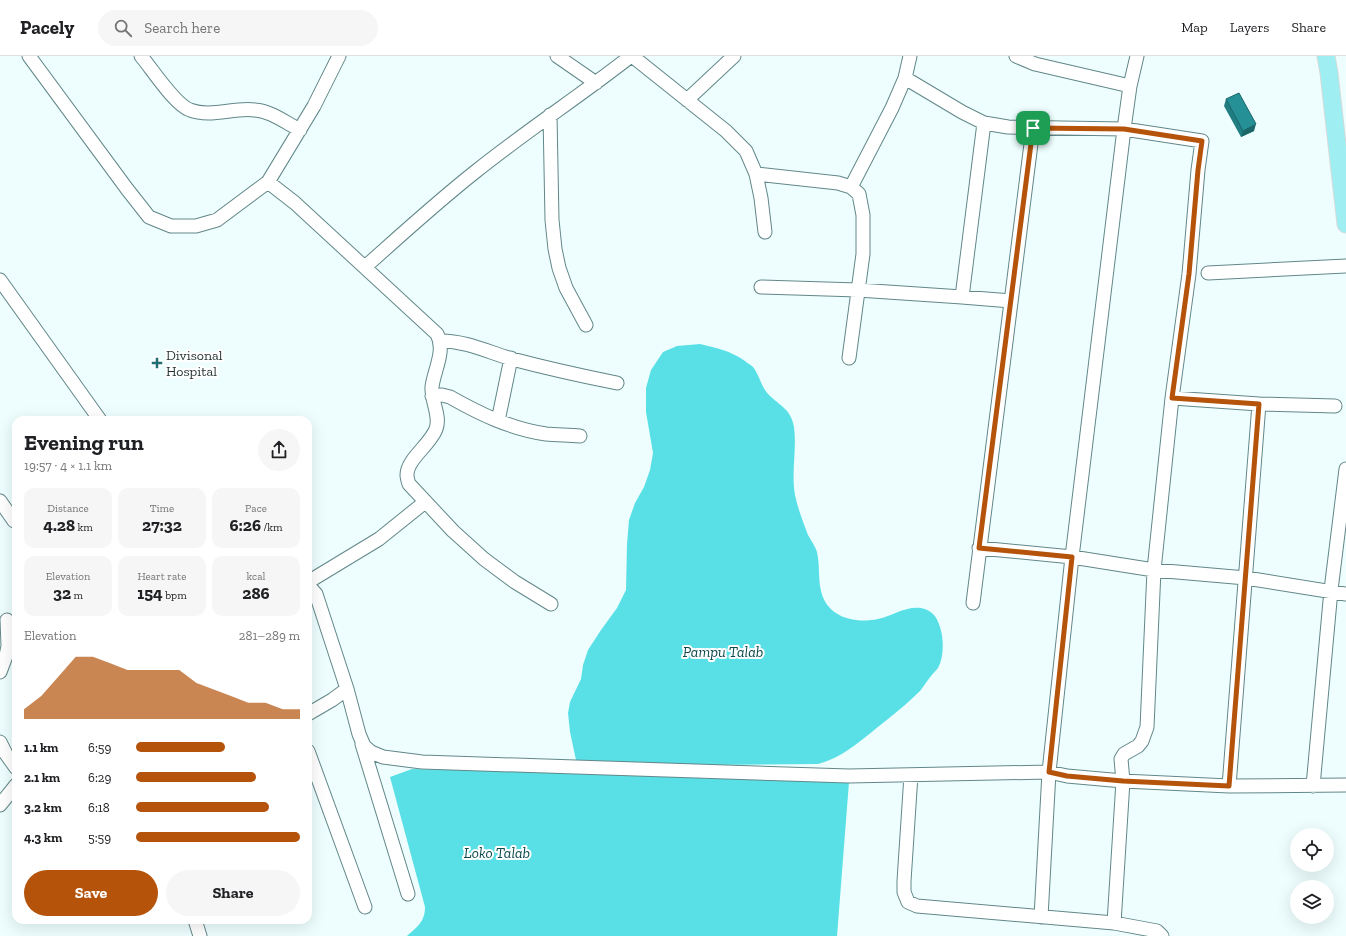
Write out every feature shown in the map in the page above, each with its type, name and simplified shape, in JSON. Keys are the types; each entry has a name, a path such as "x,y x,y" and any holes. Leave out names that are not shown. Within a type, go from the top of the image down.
{"main road":[{"path":"1326,56 1341,125 1346,224"}],"street":[{"path":"141,56 177,101 190,110 205,113 244,109 257,110 269,113 300,130"},
{"path":"32,57 127,189 149,217 171,226 196,226 217,220 268,182 314,106 339,56"},
{"path":"557,56 596,83"},
{"path":"365,267 475,172 632,56 726,131 746,151 756,174 761,198 765,232"},
{"path":"687,100 734,56"},
{"path":"851,187 892,108 905,78 910,56"},
{"path":"1016,56 1035,64 1130,86"},
{"path":"1041,917 1049,772 1072,557 1124,129 1130,86 1137,56"},
{"path":"905,78 962,112 984,123 1008,127 1124,129 1202,141 1189,274 1172,398 1154,570 1147,727 1142,741 1138,746 1124,754 1121,759 1123,781 1114,923"},
{"path":"550,116 552,220 555,249 559,268 566,288 586,325"},
{"path":"962,297 984,123"},
{"path":"973,602 1033,128"},
{"path":"756,174 838,183 851,187 859,194 864,215 863,254 850,358"},
{"path":"268,182 295,203 437,334 441,348 432,387 432,396 437,418 436,428 433,437 409,466 407,475 409,484 453,531 484,559 515,582 551,604"},
{"path":"1208,273 1346,266"},
{"path":"0,280 97,416"},
{"path":"761,287 858,290 1011,301"},
{"path":"440,341 454,341 467,344 487,352 545,368 617,383"},
{"path":"498,421 511,358"},
{"path":"432,396 442,395 450,397 498,421 520,428 546,434 580,436"},
{"path":"1172,398 1259,404 1335,406"},
{"path":"1229,786 1259,404"},
{"path":"1313,786 1331,590 1346,469"},
{"path":"0,501 12,518"},
{"path":"312,581 379,538 425,502"},
{"path":"979,548 1072,557 1154,570 1246,578 1331,590 1346,594"},
{"path":"312,589 316,594 347,690 408,894"},
{"path":"0,672 8,646 8,620"},
{"path":"8,634 12,644"},
{"path":"312,712 347,690"},
{"path":"359,734 364,746 371,752 383,757 422,762 849,776 1049,772 1067,776 1123,781 1229,786 1346,786"},
{"path":"0,742 12,762"},
{"path":"312,762 365,907"},
{"path":"911,775 904,881 904,892 908,902 917,906 1114,923 1157,931 1162,936"},
{"path":"0,805 12,790"},
{"path":"197,924 200,936"}],"water":[{"path":"700,344 729,352 752,366 766,392 788,412 793,421 795,435 795,495 808,535 817,552 821,591 824,600 829,607 835,613 843,617 860,620 878,619 910,608 921,608 934,614 939,623 943,648 938,668 920,691 863,739 846,751 828,761 818,764 695,765 696,778 849,782 837,936 407,936 417,927 424,917 425,907 390,777 412,769 665,775 665,765 576,760 570,732 568,713 570,702 581,679 583,665 588,650 617,608 626,590 629,520 635,503 644,487 650,470 653,453 646,412 646,388 651,370 663,352 677,346"}],"building":[{"path":"1239,93 1256,124 1243,131 1226,99"}],"place":[{"name":"Divisonal Hospital","path":"157,363"}],"route":[{"path":"1033,128 1124,129 1202,141 1189,274 1172,398 1259,404 1229,786 1123,781 1067,776 1049,772 1072,557 979,548 1033,128"}],"water label":[{"name":"Pampu Talab","path":"723,652"},
{"name":"Loko Talab","path":"497,853"}]}
